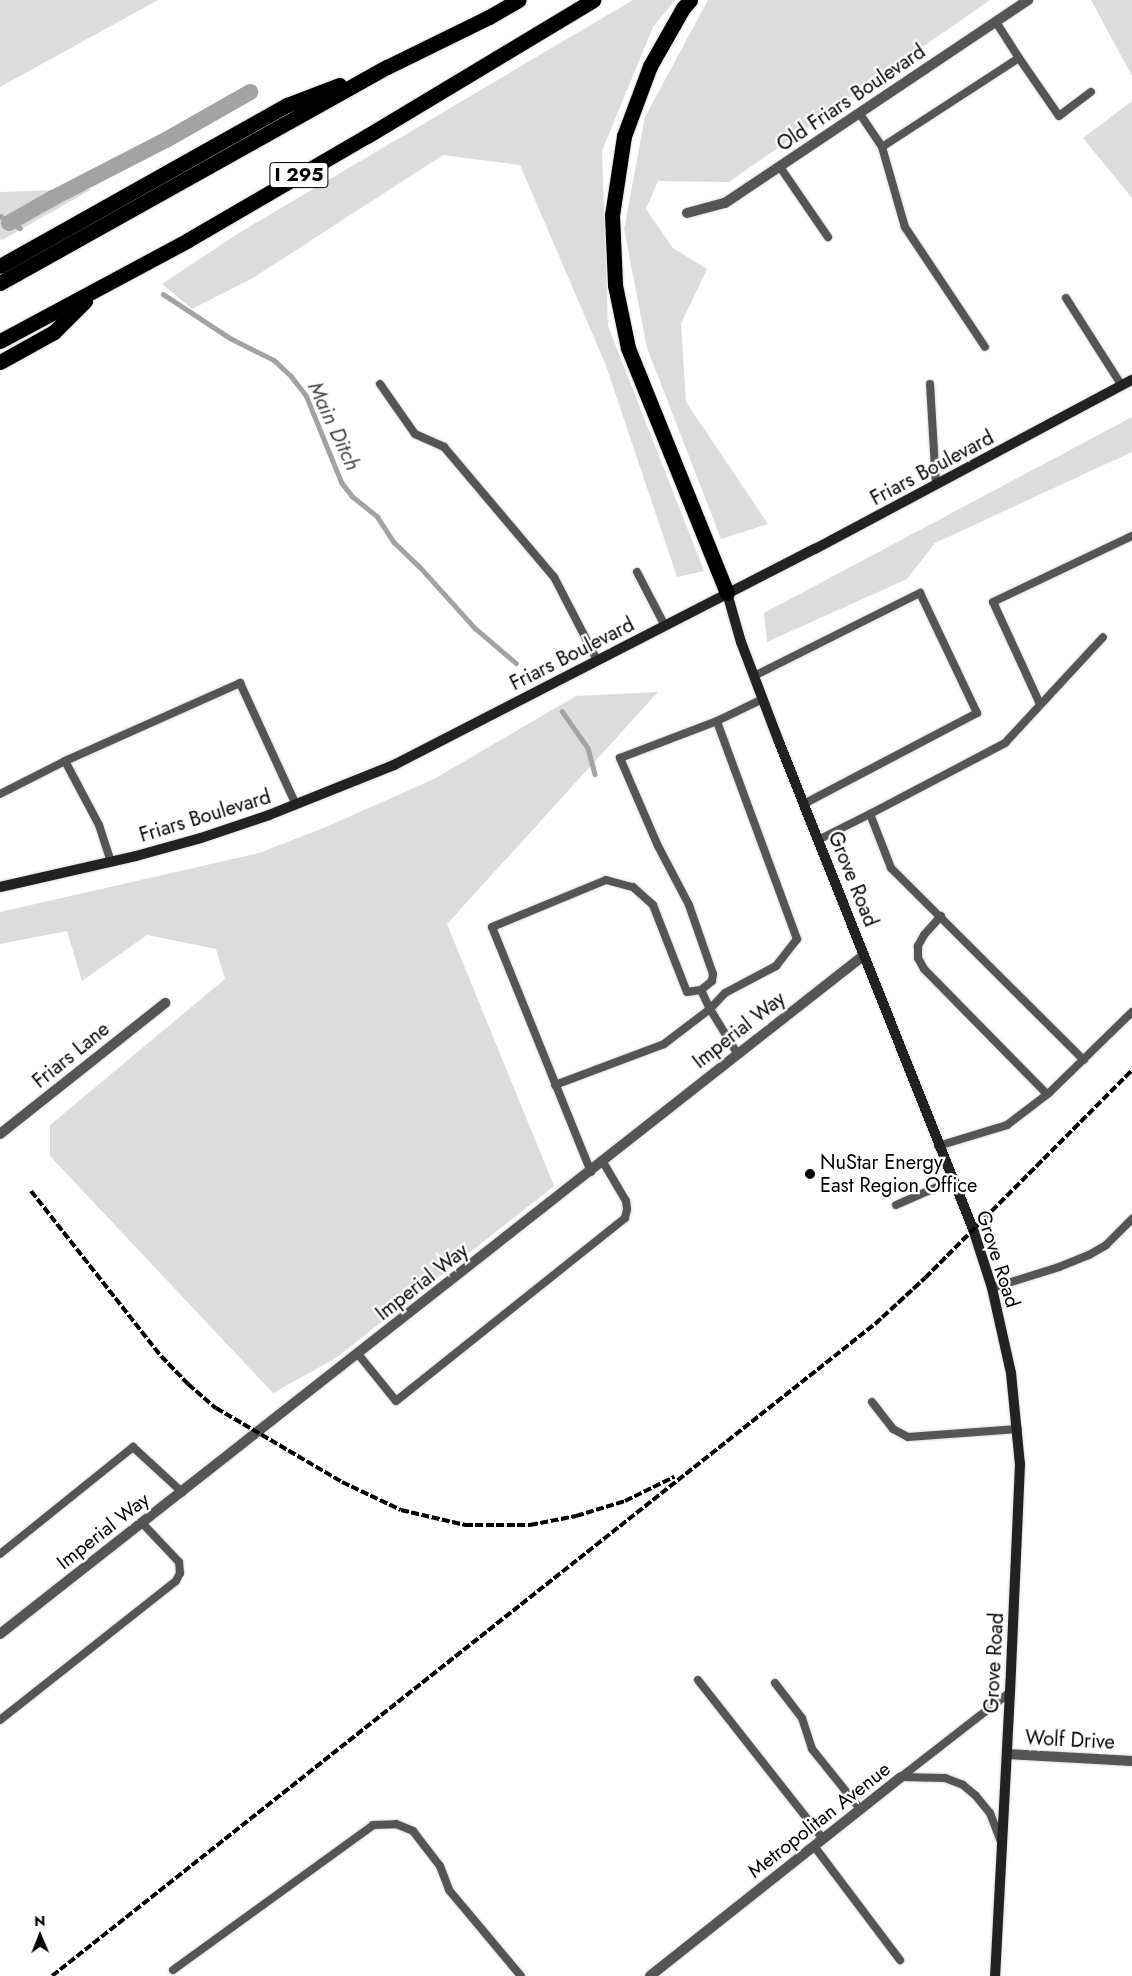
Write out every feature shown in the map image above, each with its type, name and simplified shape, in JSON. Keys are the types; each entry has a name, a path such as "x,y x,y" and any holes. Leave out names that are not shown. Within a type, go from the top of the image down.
{"highway":[{"name":"I 295","path":"0,283 387,67 489,17 518,0"},
{"name":"I 295","path":"0,341 196,235 359,141 593,0"},
{"path":"690,0 683,8 650,66 624,136 612,215 615,285 628,348 727,593"},
{"path":"0,266 287,105 387,67"},
{"path":"0,362 54,332 97,289"}],"main road":[{"name":"Friars Boulevard","path":"0,886 201,838 296,805 394,765 936,485 1132,380"},
{"name":"Grove Road","path":"727,593 741,642 754,676 938,1146 973,1229 992,1288 1011,1373 1020,1464 995,1976"}],"street":[{"name":"Old Friars Boulevard","path":"687,213 725,204 1028,0"},
{"name":"Imperial Way","path":"0,1634 182,1492 256,1431 270,1423 591,1172 737,1054 864,955"},
{"name":"Friars Lane","path":"0,1134 165,1003"},
{"name":"Wolf Drive","path":"1007,1754 1132,1761"},
{"name":"Metropolitan Avenue","path":"650,1976 901,1777"}],"lane":[{"path":"996,22 1059,116 1091,92"},
{"path":"882,147 1019,58"},
{"path":"860,114 882,147 905,226 985,347"},
{"path":"780,167 828,237"},
{"path":"1066,298 1122,386"},
{"path":"380,384 415,434 444,446 554,577 597,660"},
{"path":"930,384 936,485"},
{"path":"1040,704 993,602 1132,536"},
{"path":"637,572 665,626"},
{"path":"754,676 920,593 977,713 804,804"},
{"path":"818,840 1005,743 1103,637"},
{"path":"0,794 65,761 240,683 296,805"},
{"path":"591,1172 492,927 606,880 634,887 653,905 687,992 701,990 712,981 713,974 689,905 658,846 620,758 717,721 763,699"},
{"path":"555,1085 664,1044 710,1009 725,993 776,966 797,939 717,721"},
{"path":"65,761 99,825 111,861"},
{"path":"870,814 891,868 1084,1060"},
{"path":"941,916 924,935 918,946 918,958 924,969 1047,1094"},
{"path":"701,990 737,1054"},
{"path":"938,1146 1007,1125 1047,1094 1132,1012"},
{"path":"358,1354 396,1401 625,1218 628,1209 626,1201 603,1162"},
{"path":"896,1205 953,1180"},
{"path":"992,1288 1059,1267 1089,1255 1106,1245 1132,1219"},
{"path":"872,1402 893,1428 908,1436 1018,1429"},
{"path":"0,1554 133,1447 182,1492"},
{"path":"0,1720 176,1581 180,1573 179,1562 142,1523"},
{"path":"698,1680 823,1839"},
{"path":"775,1683 802,1718 812,1749 860,1809"},
{"name":"Metropolitan Avenue","path":"901,1777 1010,1692"},
{"path":"901,1777 946,1778 963,1785 976,1796 990,1813 1002,1844"},
{"path":"173,1970 373,1825 396,1824 413,1831 440,1866 449,1890 521,1976"},
{"path":"814,1846 900,1960"}],"shaded area":[{"path":"0,0 158,0 0,87"},
{"path":"633,0 675,0 653,27 602,151 608,326 704,571 677,577 605,363 520,165 443,155 253,278 192,309 162,284 242,231"},
{"path":"708,0 990,0 729,182 658,181 646,209 673,248 707,269 681,324 686,402 768,524 721,539 647,348 624,229 645,117"},
{"path":"1091,0 1132,0 1132,76"},
{"path":"1132,101 1132,198 1083,138"},
{"path":"92,189 2,240 0,239 0,192"},
{"path":"1132,417 1132,452 935,543 907,579 767,642 764,613"},
{"path":"658,692 447,924 554,1186 336,1358 273,1393 50,1156 50,1125 225,979 216,949 147,935 82,981 67,931 0,944 0,912 259,853 326,827 434,779 576,696"}],"waterway":[{"path":"9,223 53,198 166,140 250,92"},
{"name":"Main Ditch","path":"0,216 20,228"},
{"name":"Main Ditch","path":"163,294 230,338 274,360 291,376 306,395 342,483 352,496 377,516 394,542 419,566 475,628 516,663"},
{"name":"Main Ditch","path":"562,711 588,748 595,774"}],"railway":[{"path":"52,1976 875,1324 925,1278 1132,1070"},
{"path":"31,1191 161,1356 188,1384 216,1408 342,1482 401,1510 465,1525 530,1525 576,1516 625,1501 674,1477"}],"place":[{"name":"NuStar Energy East Region Office","path":"810,1174"}]}
